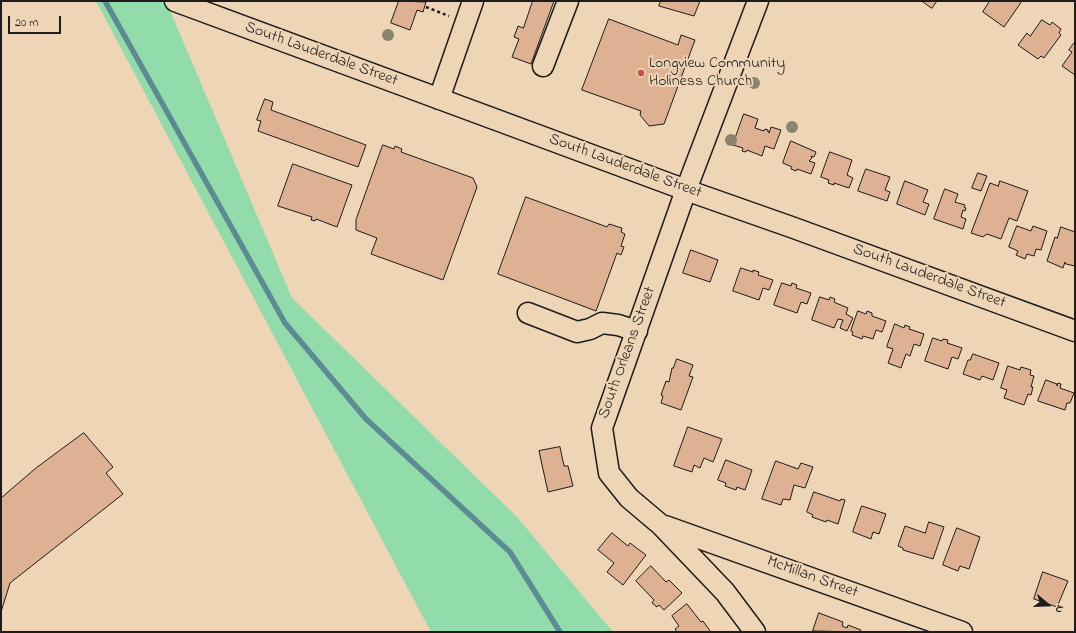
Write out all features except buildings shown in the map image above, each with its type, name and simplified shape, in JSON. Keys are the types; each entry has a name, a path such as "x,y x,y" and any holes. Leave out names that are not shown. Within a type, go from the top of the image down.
{"street":[{"name":"South Lauderdale Street","path":"175,1 686,190 754,213 1075,331"},
{"path":"439,99 473,1"},
{"path":"543,66 568,1"},
{"name":"South Orleans Street","path":"755,632 725,592 661,525 629,498 609,473 602,428 686,190 758,1"},
{"path":"528,313 577,332 590,329 602,323 618,325 636,330"},
{"name":"McMillan Street","path":"661,525 962,632"}],"path":[{"path":"426,7 450,16"}],"green space":[{"path":"96,1 166,1 292,298 517,517 613,632 431,632"}],"waterway":[{"path":"105,1 285,323 366,419 510,552 560,632"}],"place":[{"name":"Longview Community Holiness Church","path":"641,73"}]}
